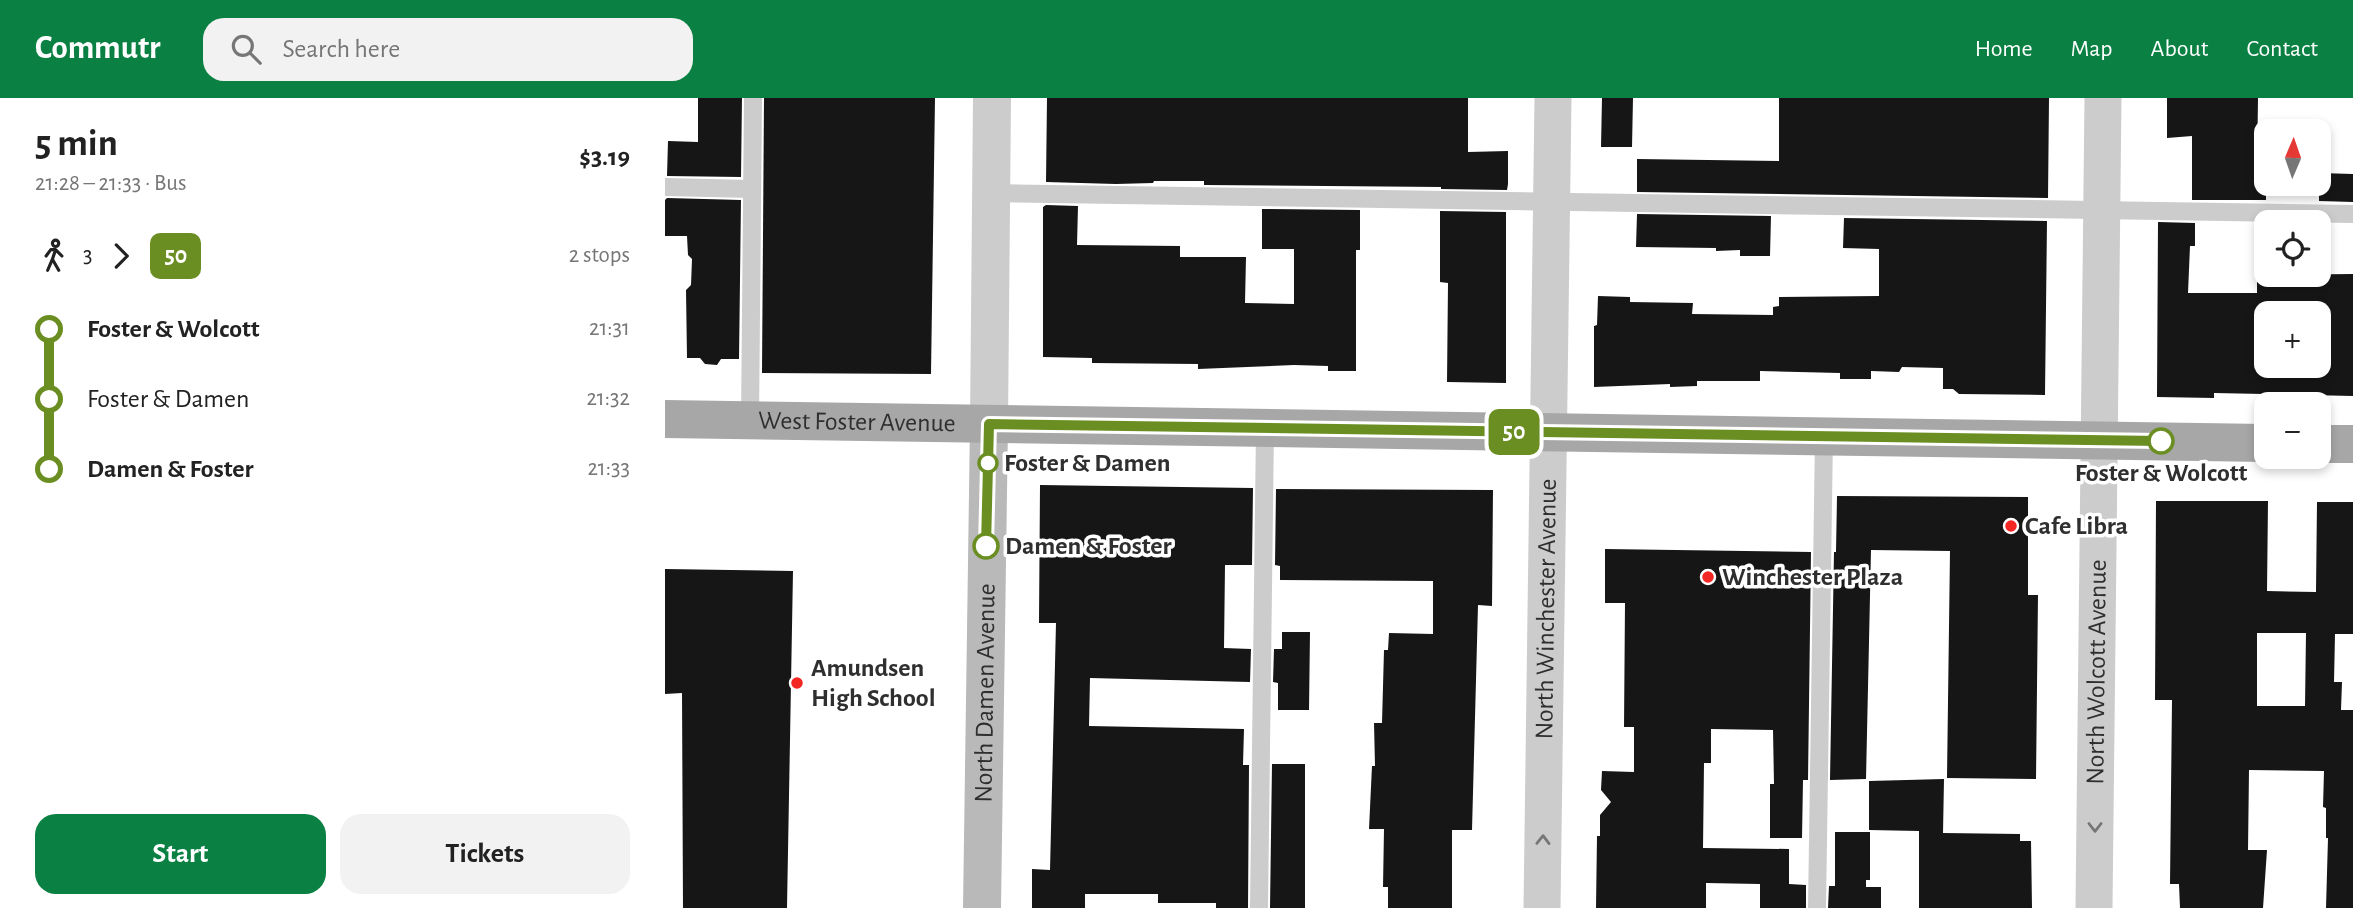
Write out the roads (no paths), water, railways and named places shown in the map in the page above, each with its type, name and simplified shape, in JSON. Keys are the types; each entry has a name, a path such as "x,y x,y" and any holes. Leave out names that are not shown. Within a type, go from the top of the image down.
{"main road":[{"name":"West Foster Avenue","path":"665,419 2254,443"},
{"name":"North Damen Avenue","path":"982,908 989,424"},
{"path":"2331,444 2353,444"}],"street":[{"name":"North Damen Avenue","path":"989,424 992,98"},
{"name":"North Winchester Avenue","path":"1542,908 1553,98"},
{"name":"North Wolcott Avenue","path":"2094,908 2103,98"}],"lane":[{"path":"750,421 753,98"},
{"path":"665,187 752,188"},
{"path":"991,193 2353,214"},
{"path":"1259,908 1265,428"},
{"path":"1817,908 1823,436"}],"place":[{"name":"Foster & Wolcott","path":"2161,441"},
{"name":"Foster & Damen","path":"988,463"},
{"name":"Cafe Libra","path":"2011,526"},
{"name":"Damen & Foster","path":"986,546"},
{"name":"Winchester Plaza","path":"1708,577"},
{"name":"Amundsen High School","path":"797,683"}]}
